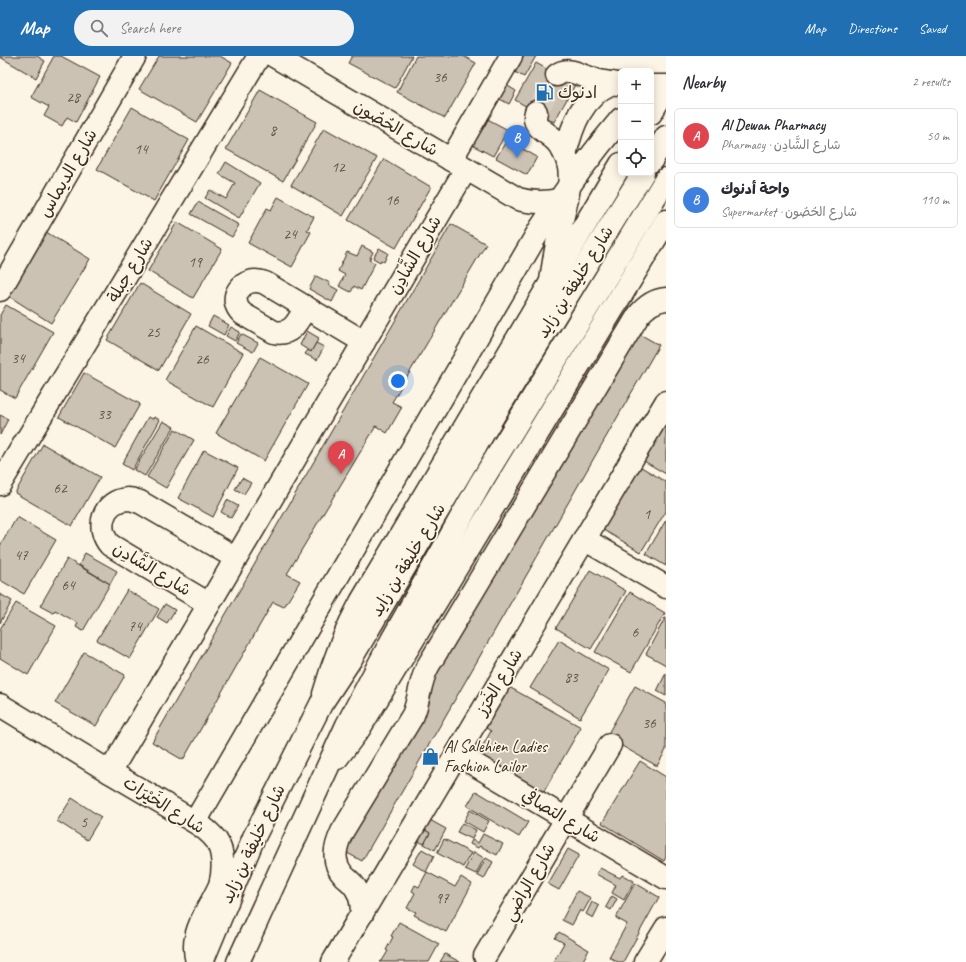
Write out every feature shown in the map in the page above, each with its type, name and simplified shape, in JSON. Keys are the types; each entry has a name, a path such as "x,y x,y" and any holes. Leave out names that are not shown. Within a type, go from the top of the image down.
{"main road":[{"name":"شارع الديماس","path":"0,290 135,56"},
{"name":"شارع جبلة","path":"0,484 259,56"},
{"name":"شارع الحُصُون","path":"274,56 518,199 538,203 549,202 564,192"},
{"path":"491,56 495,65 498,80"},
{"name":"شارع الشَّادِن","path":"110,772 364,342 458,164 511,56"},
{"path":"557,75 560,72 567,70 594,80 616,84"},
{"path":"565,155 571,132 586,104 597,92 616,84"},
{"path":"654,86 666,87"},
{"path":"654,93 666,87"},
{"path":"654,108 666,87"},
{"path":"536,112 534,117 536,124 556,141 565,155 570,174 564,192 551,281"},
{"path":"195,822 535,237 564,192 618,123"},
{"path":"654,156 666,137"},
{"path":"321,704 339,648 349,624 361,602 618,169"},
{"name":"شارع خليفة بن زايد","path":"202,962 254,838 321,704 352,657 547,327 641,176"},
{"name":"شارع خليفة بن زايد","path":"238,962 347,725 375,671 480,484 666,179"},
{"name":"شارع الحُصُون","path":"518,199 530,216 535,237"},
{"path":"327,769 359,729 666,221"},
{"path":"644,258 666,239"},
{"path":"362,914 359,893 351,881 342,874 336,863 335,855 337,843 342,832 413,714 418,702 420,684 428,666 638,316 648,305 666,300"},
{"path":"306,307 364,342"},
{"name":"شارع الخَرَز","path":"333,962 666,402"},
{"name":"شارع الشَّادِن","path":"209,604 110,545 105,540 102,526 103,518 106,512 115,503 128,499 140,502 236,558"},
{"path":"584,539 666,587"},
{"name":"شارع الخَيْرَات","path":"0,705 195,822 206,830 216,841 221,854 223,868 222,877 196,936 195,955 197,962"},
{"name":"شارع الراضي","path":"485,956 610,745"},
{"name":"شارع التصافي","path":"456,754 666,878"},
{"path":"351,881 369,882 386,873"},
{"path":"645,962 666,928"}],"building":[{"path":"0,56 37,56 45,61 36,78"},
{"path":"54,56 61,56 100,77 76,122 67,117 62,126 44,116 49,107 31,97"},
{"path":"159,56 220,56 232,63 197,122 139,89"},
{"path":"352,56 412,56 395,88 348,63"},
{"path":"416,56 463,56 476,63 445,118 397,92"},
{"path":"513,56 536,56 524,77 507,68"},
{"name":"ادنوك","path":"536,63 575,85 554,122 515,100"},
{"path":"503,83 516,91 509,104 496,97"},
{"path":"260,90 317,122 283,181 226,149"},
{"path":"132,107 189,140 154,201 97,169"},
{"path":"480,115 508,130 493,156 472,145"},
{"path":"324,128 377,158 343,216 291,185"},
{"path":"507,140 537,157 527,175 496,158"},
{"path":"384,159 431,187 396,248 348,220"},
{"path":"226,162 260,183 239,218 205,198 210,190 226,199 235,183 219,174"},
{"path":"278,197 314,217 307,230 311,232 292,267 248,243 267,208 271,210"},
{"path":"198,202 239,225 232,237 191,214"},
{"path":"177,222 222,249 193,298 148,271"},
{"path":"451,224 486,244 392,402 402,407 387,433 376,426 287,574 300,581 284,607 273,602 183,760 152,742"},
{"path":"46,232 90,259 51,323 7,295"},
{"path":"362,246 373,252 369,260 375,263 361,290 354,286 351,292 339,286 345,275 338,271 347,252 357,256"},
{"path":"379,248 388,253 384,262 381,260 380,262 373,258"},
{"path":"316,276 330,283 329,285 338,290 332,302 309,289"},
{"path":"140,283 191,314 159,370 107,340"},
{"path":"6,305 53,332 15,398 0,390 0,315"},
{"path":"213,316 229,325 224,335 208,326"},
{"path":"196,326 243,353 213,407 165,380"},
{"path":"231,327 240,332 235,341 226,336"},
{"path":"307,331 319,338 311,352 300,345"},
{"path":"636,332 659,345 362,861 338,848 433,683 424,677 437,653 446,659"},
{"path":"241,334 258,343 253,352 236,343"},
{"path":"316,343 324,347 317,360 305,354 308,350 311,352"},
{"path":"260,357 308,384 264,461 216,433"},
{"path":"84,373 140,404 115,448 59,417"},
{"path":"666,409 666,474 637,457"},
{"path":"0,415 8,419 0,435"},
{"path":"148,417 153,419 154,417 160,420 132,470 122,464"},
{"path":"163,421 174,427 145,476 134,470"},
{"path":"175,429 194,440 166,488 147,477"},
{"path":"43,444 100,477 72,526 15,493"},
{"path":"204,450 238,468 213,517 178,498"},
{"path":"633,462 666,482 666,511 641,552 595,525"},
{"path":"242,478 251,483 244,494 235,489"},
{"path":"227,500 238,506 231,518 221,512"},
{"path":"17,517 56,540 24,594 0,580 0,546"},
{"path":"666,520 666,566 646,554"},
{"path":"85,553 117,571 110,584 79,565"},
{"path":"67,559 110,584 83,631 76,627 78,623 55,610 53,613 40,606"},
{"path":"590,570 626,591 591,649 556,628"},
{"path":"127,590 159,609 130,659 97,640"},
{"path":"630,592 665,613 631,672 595,652"},
{"path":"0,594 12,601 0,623"},
{"path":"16,603 56,626 28,675 0,658 0,629"},
{"path":"165,604 175,610 167,623 157,617"},
{"path":"666,618 666,665 646,654"},
{"path":"559,640 609,670 580,718 530,688"},
{"path":"84,652 125,675 96,726 55,703"},
{"path":"666,673 666,696 657,691"},
{"path":"635,686 666,703 666,750 657,766 606,737"},
{"path":"509,687 581,727 543,793 473,753 478,745 482,747 491,731 486,728"},
{"path":"640,761 666,777 666,857 664,861 602,823"},
{"path":"476,791 528,822 519,837 467,806"},
{"path":"72,798 101,817 87,840 57,821"},
{"path":"470,810 489,821 483,832 464,821"},
{"path":"428,819 446,829 435,850 424,844 430,833 423,829"},
{"path":"462,823 476,830 472,839 457,832"},
{"path":"423,829 430,833 424,844 416,840"},
{"path":"483,834 503,844 497,855 480,846 478,848 470,844 472,840 478,843"},
{"path":"444,839 471,853 463,867 437,853"},
{"path":"422,849 434,856 426,872 413,864"},
{"path":"568,849 579,855 559,890 548,884"},
{"path":"474,852 484,858 476,874 465,869"},
{"path":"486,858 493,862 484,879 477,875"},
{"path":"600,868 620,878 622,875 634,881 624,900 612,893 616,885 596,874"},
{"path":"427,872 455,887 461,877 472,884 446,932 414,915 416,912 407,908 415,893 412,891 415,885 419,887"},
{"path":"635,883 659,897 623,962 618,962 609,957 627,924 616,918"},
{"path":"577,891 591,898 583,912 580,910 572,925 562,920"},
{"path":"612,896 617,899 611,910 606,907"},
{"path":"592,902 599,906 593,918 586,914"},
{"path":"399,922 439,944 429,962 380,962 388,951 386,950 393,937 391,936"},
{"path":"559,932 589,950 583,960 586,962 553,962 564,943 555,938"},
{"path":"445,954 460,962 440,962"}],"tunnel":[{"path":"536,112 557,75"}],"place":[{"name":"ادنوك","path":"545,92"},
{"name":"واحة أدنوك","path":"517,158"},
{"name":"Al Dewan Pharmacy","path":"341,474"},
{"name":"Al Salehien Ladies Fashion Lailor","path":"431,756"}]}
